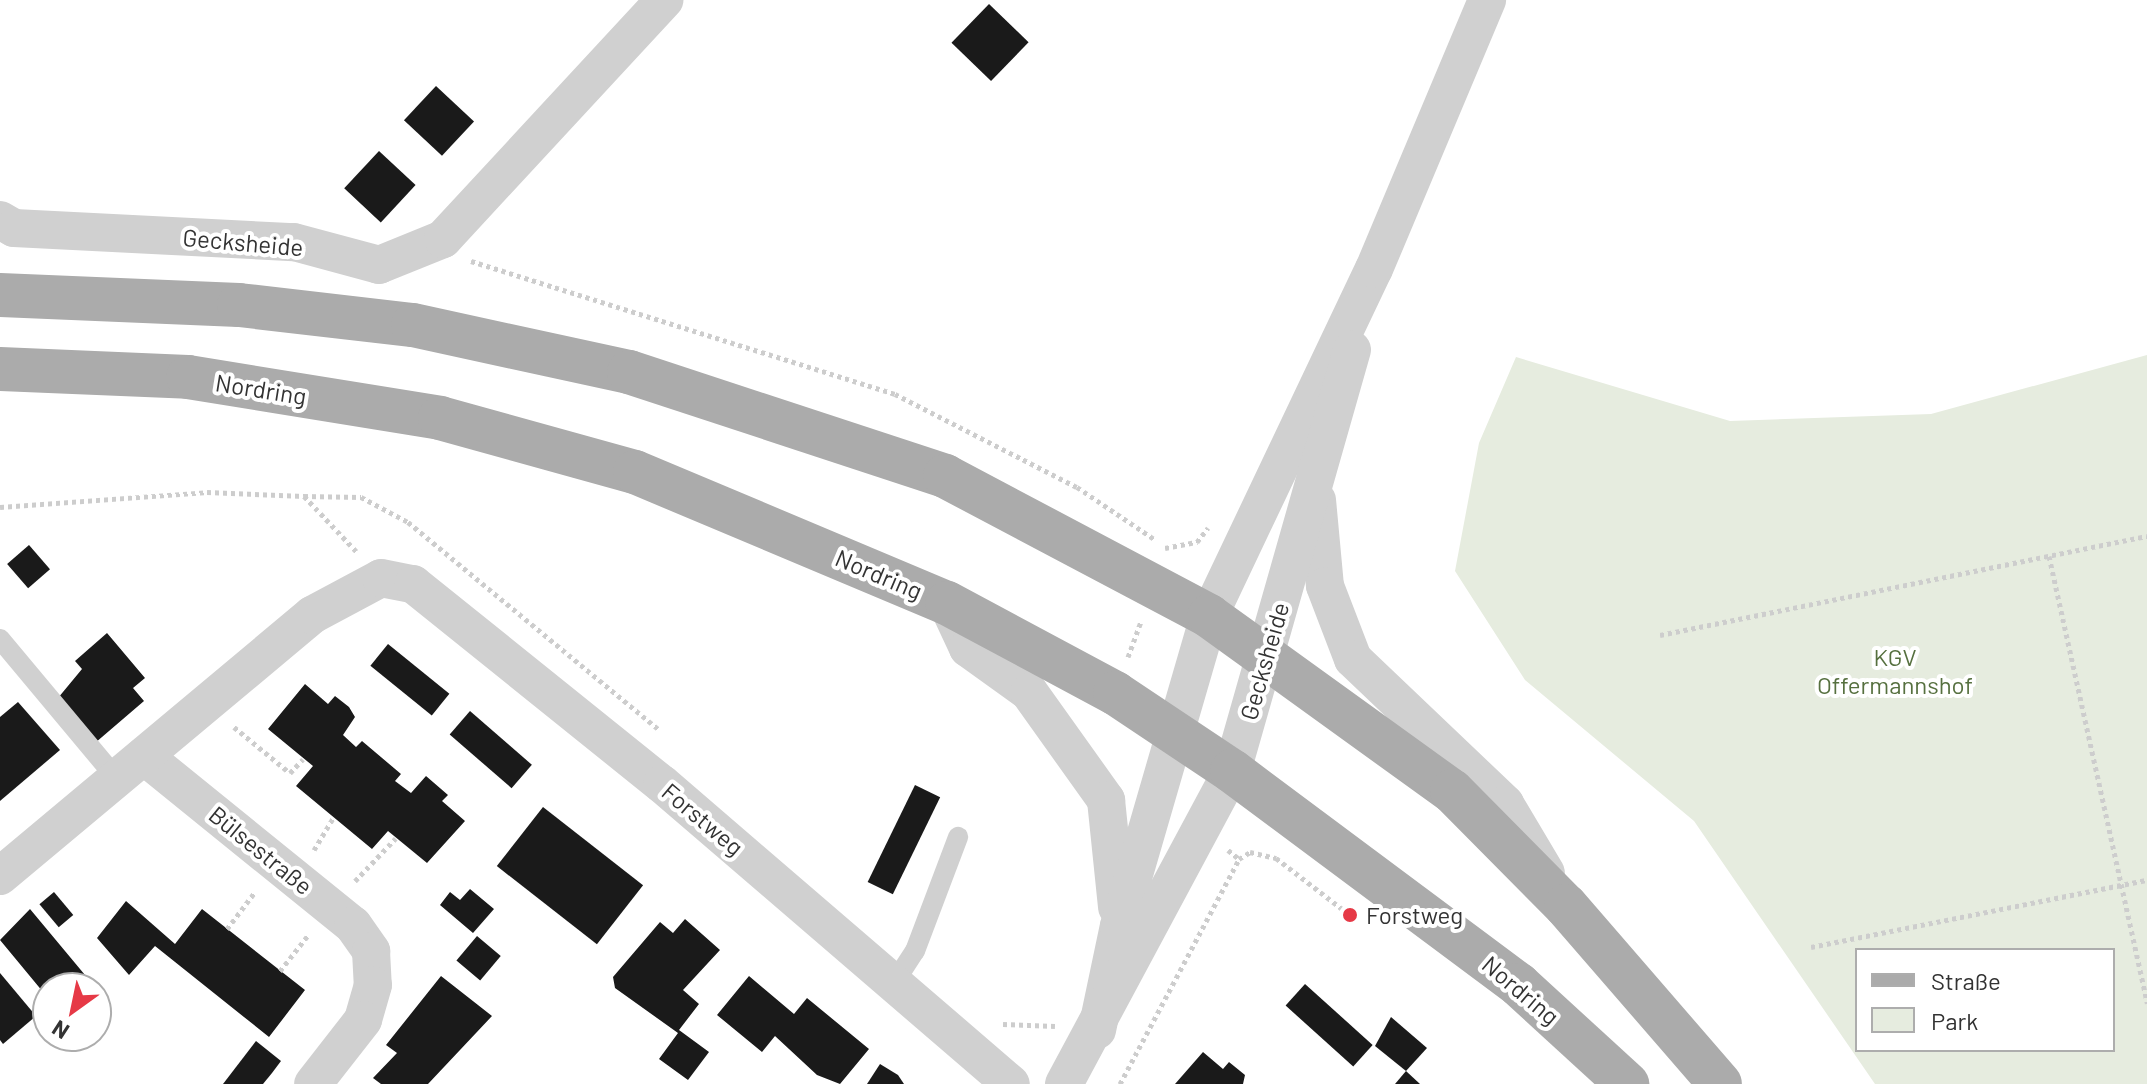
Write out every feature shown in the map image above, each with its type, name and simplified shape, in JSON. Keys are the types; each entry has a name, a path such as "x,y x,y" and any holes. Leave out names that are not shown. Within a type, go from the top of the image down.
{"main road":[{"path":"0,295 239,305 413,325 629,372 945,476 1154,583 1209,616 1265,653 1452,791 1566,906 1720,1084"},
{"name":"Nordring","path":"0,369 188,377 440,418 635,472 947,603 1115,693 1232,771 1519,985 1627,1084"}],"street":[{"name":"Gecksheide","path":"0,220 14,228 294,242 379,265 443,239 664,0"},
{"name":"Gecksheide","path":"1064,1084 1081,1023 1119,926 1209,616 1374,269 1487,0"},
{"name":"Gecksheide","path":"1081,1023 1232,771 1374,269"},
{"path":"1315,481 1325,586 1353,659 1505,804 1566,906"},
{"path":"0,876 312,615 381,578"},
{"name":"Forstweg","path":"381,578 413,584 445,605 1011,1084"},
{"path":"947,603 968,648 1029,692 1106,800 1119,926"},
{"name":"Bülsestraße","path":"130,767 277,863 353,925 371,951 373,985 363,1020 313,1084"}],"lane":[{"path":"0,639 130,767"},
{"path":"894,983 915,951 958,837"}],"path":[{"path":"428,245 895,394 1139,526 1164,548 1115,693"},
{"path":"0,507 207,492 361,497 408,522 665,735"},
{"path":"304,496 381,578"},
{"path":"1660,635 2147,536"},
{"path":"2049,556 2147,1003"},
{"path":"206,704 290,773 303,759"},
{"path":"1120,1084 1239,859"},
{"path":"227,929 277,863"},
{"path":"1811,947 2147,880"},
{"path":"997,1019 1028,1031 1081,1023"}],"green space":[{"name":"KGV Offermannshof","path":"2147,355 2147,1084 1875,1084 1694,821 1525,680 1455,571 1479,443 1516,357 1730,421 1931,414"}],"building":[{"path":"989,4 1029,42 991,81 951,43"},
{"path":"436,86 474,121 442,156 404,120"},
{"path":"379,151 416,185 381,222 344,188"},
{"path":"29,545 50,569 28,588 7,564"},
{"path":"107,633 145,678 133,688 144,701 95,743 58,698 82,669 75,661"},
{"path":"388,644 449,694 432,715 370,666"},
{"path":"305,684 328,704 335,696 349,707 355,717 343,735 356,747 362,741 401,774 395,781 411,793 426,776 448,795 442,801 465,821 427,863 388,831 372,849 296,786 313,766 268,729"},
{"path":"18,702 60,750 0,801 0,717"},
{"path":"470,711 532,765 512,788 450,734"},
{"path":"915,785 940,797 893,894 868,882"},
{"path":"543,807 643,885 597,944 497,866"},
{"path":"470,889 494,909 473,933 440,905 450,892 460,900"},
{"path":"54,892 73,915 59,927 39,904"},
{"path":"126,901 175,944 202,909 305,990 269,1037 155,946 129,975 97,938"},
{"path":"30,909 83,972 32,972 32,979 0,940"},
{"path":"685,919 720,950 683,990 699,1004 679,1030 709,1052 688,1080 659,1059 678,1033 615,988 613,977 660,922 673,933"},
{"path":"477,936 501,956 480,980 456,961"},
{"path":"0,973 32,1011 32,1019 3,1044 0,1040"},
{"path":"441,976 492,1016 428,1084 381,1084 373,1078 397,1053 386,1045"},
{"path":"749,976 794,1014 807,998 869,1049 840,1084 817,1075 775,1036 762,1052 717,1015"},
{"path":"1305,984 1373,1045 1353,1066 1286,1006"},
{"path":"1391,1017 1427,1048 1406,1071 1375,1046"},
{"path":"256,1041 281,1061 272,1073 263,1084 223,1084"},
{"path":"1203,1052 1223,1069 1229,1062 1245,1075 1243,1084 1175,1084"},
{"path":"880,1064 898,1075 904,1084 867,1084"},
{"path":"1406,1071 1420,1084 1395,1084"}],"place":[{"name":"Forstweg","path":"1350,915"}]}
